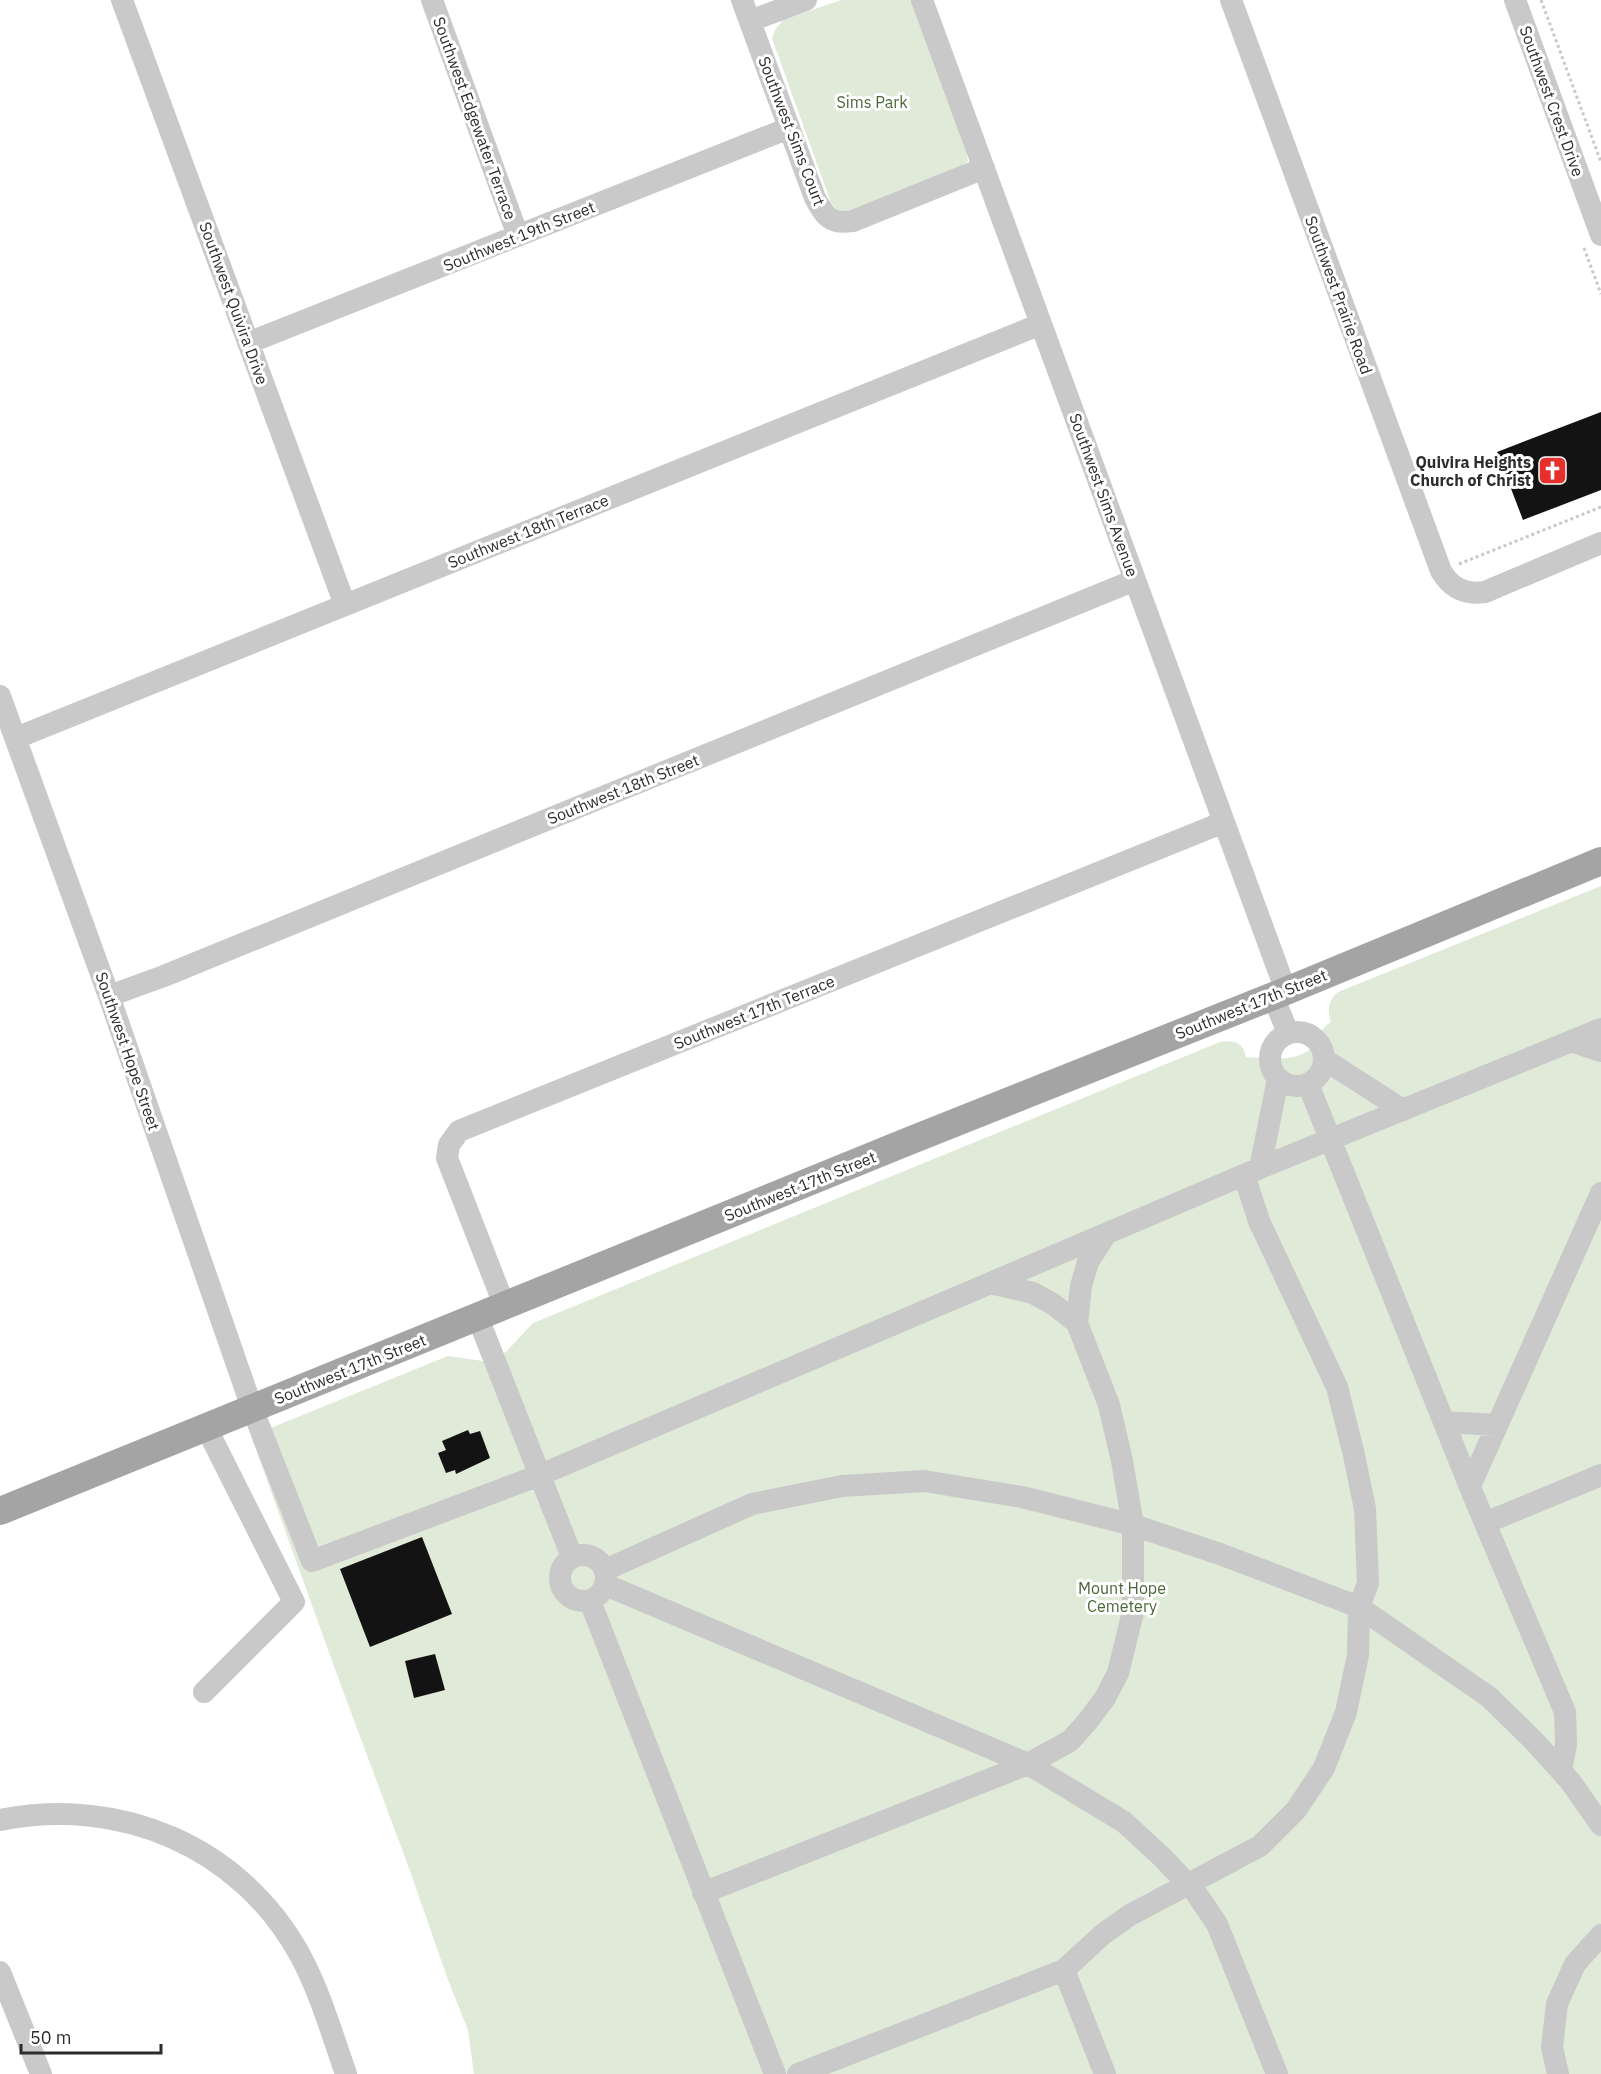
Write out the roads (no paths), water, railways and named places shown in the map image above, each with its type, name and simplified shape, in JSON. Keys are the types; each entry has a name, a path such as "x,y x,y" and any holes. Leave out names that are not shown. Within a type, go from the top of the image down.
{"main road":[{"name":"Southwest 17th Street","path":"0,1511 1601,861"}],"street":[{"name":"Southwest Quivira Drive","path":"122,0 345,605"},
{"name":"Southwest Edgewater Terrace","path":"432,0 518,236"},
{"path":"742,0 750,21 806,0"},
{"name":"Southwest Sims Avenue","path":"922,0 1224,822 1280,993 1288,1033"},
{"name":"Southwest Prairie Road","path":"1231,0 1441,571 1453,587 1464,592 1485,592 1601,543"},
{"name":"Southwest Crest Drive","path":"1515,0 1601,235"},
{"name":"Southwest Sims Court","path":"750,21 815,198 825,215 834,221 842,223 853,221 984,168"},
{"name":"Southwest 19th Street","path":"248,343 789,128"},
{"name":"Southwest 18th Terrace","path":"16,738 1041,324"},
{"name":"Southwest 18th Street","path":"110,996 1135,580"},
{"name":"Southwest Hope Street","path":"0,696 110,996 252,1408 312,1561 540,1475"},
{"name":"Southwest 17th Terrace","path":"505,1307 447,1158 449,1145 459,1131 1224,822"},
{"path":"540,1475 1252,1172 1601,1029"},
{"path":"1296,1031 1314,1036 1320,1043 1325,1060 1319,1077 1308,1084 1294,1086 1278,1079 1270,1062 1270,1053 1274,1045 1288,1033 1296,1031"},
{"path":"1571,1041 1601,1051"},
{"path":"1325,1060 1403,1110"},
{"path":"798,2074 1064,1970 1130,1915 1260,1846 1296,1810 1324,1768 1346,1712 1358,1655 1359,1607 1368,1583 1365,1509 1337,1387 1259,1221 1252,1172 1278,1079"},
{"path":"1308,1084 1485,1523 1565,1712 1566,1745 1561,1770"},
{"path":"1470,1486 1601,1193"},
{"path":"703,1893 1028,1764 1070,1741 1106,1698 1118,1673 1133,1612 1133,1525 1109,1405 1077,1323 1081,1286 1089,1263 1106,1234"},
{"path":"990,1283 1033,1293 1053,1304 1077,1323"},
{"path":"478,1318 572,1557"},
{"path":"1444,1422 1497,1425"},
{"path":"204,1692 294,1602 206,1427"},
{"path":"1485,1523 1601,1475"},
{"path":"775,2074 703,1893 600,1585 602,1563 588,1555 572,1557 561,1569 559,1576 564,1592 575,1600 600,1585 752,1504 842,1486 924,1481 1022,1497 1133,1525 1220,1554 1359,1607 1489,1697 1561,1770 1601,1825"},
{"path":"600,1585 1028,1764 1125,1822 1189,1885 1217,1924 1277,2074"},
{"path":"0,1820 38,1814 76,1813 114,1818 151,1828 186,1843 218,1863 245,1884 266,1906 300,1955 313,1982 346,2074"},
{"path":"1558,2074 1552,2048 1557,2004 1575,1964 1601,1935"},
{"path":"1064,1970 1105,2074"},
{"path":"0,1972 41,2074"}],"place":[{"name":"Quivira Heights Church of Christ","path":"1552,471"}],"park label":[{"name":"Sims Park","path":"872,102"},
{"name":"Mount Hope Cemetery","path":"1122,1597"}]}
